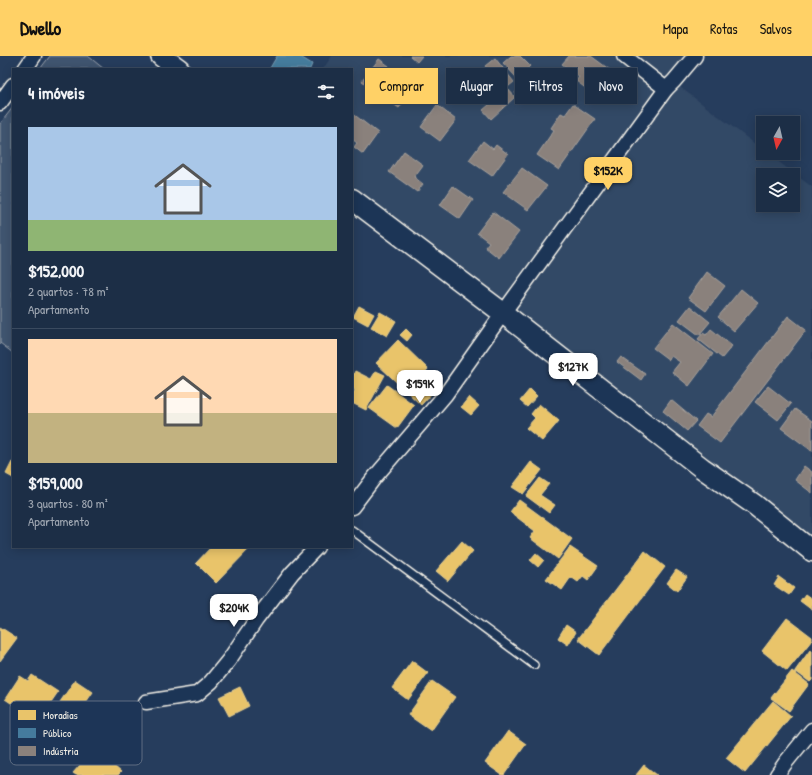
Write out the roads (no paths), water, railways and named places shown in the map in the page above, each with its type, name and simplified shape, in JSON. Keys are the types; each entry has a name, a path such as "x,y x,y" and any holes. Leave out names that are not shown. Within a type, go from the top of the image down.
{"main road":[{"path":"161,56 178,68"},
{"path":"353,200 503,313 702,468 755,505 812,551"}],"street":[{"path":"25,68 34,56"},
{"path":"624,56 666,89"},
{"path":"353,506 374,478 445,396 503,313 666,89 695,56"},
{"path":"0,103 12,86"},
{"path":"146,702 197,694 211,682 229,660 256,620 292,573 316,548"},
{"path":"777,775 812,730"}],"lane":[{"path":"353,531 534,665"}]}
